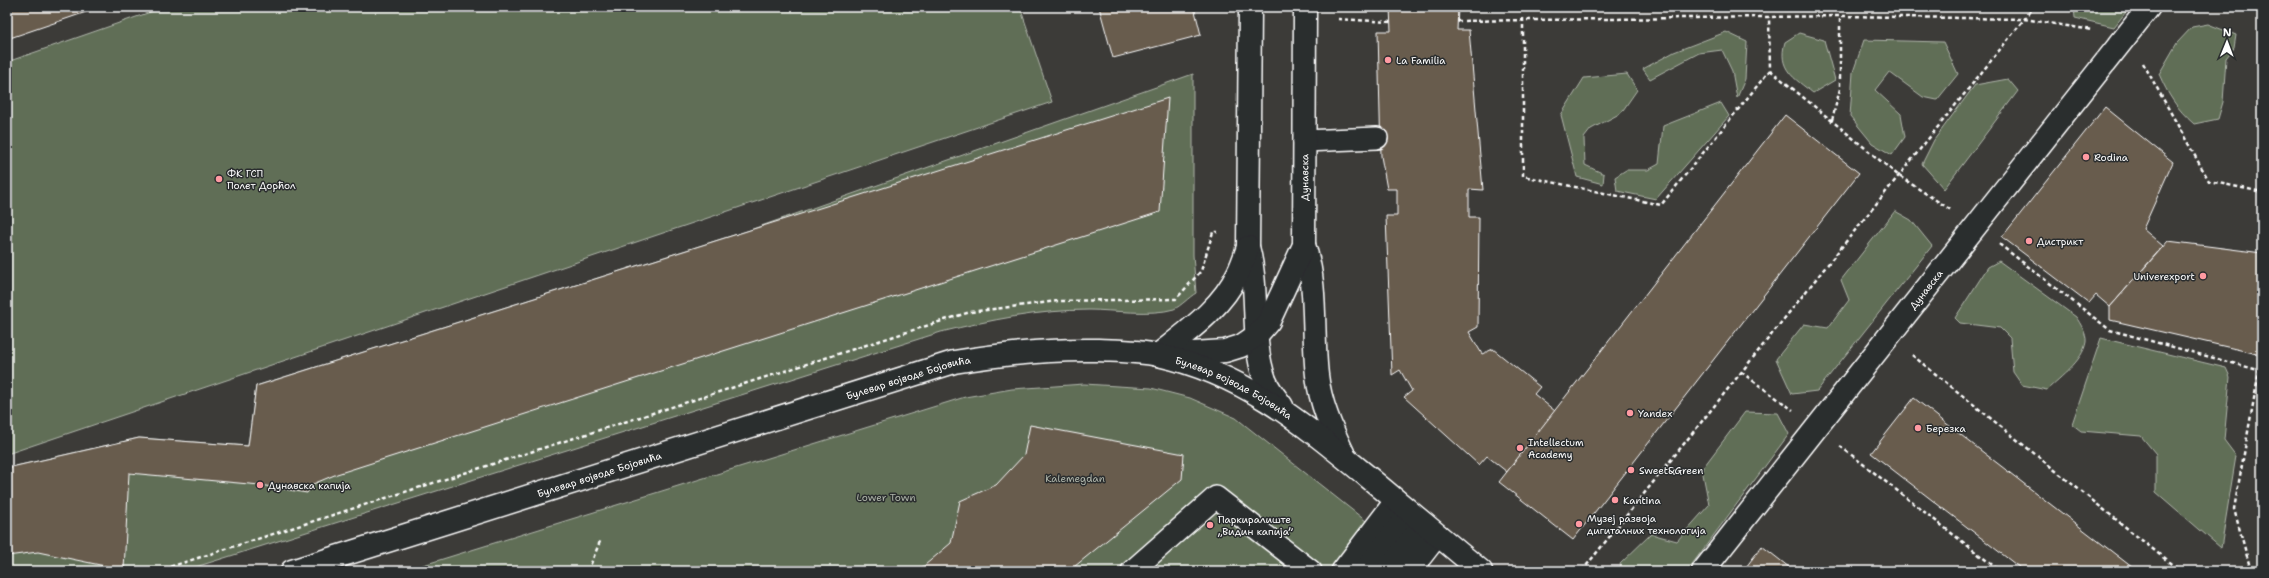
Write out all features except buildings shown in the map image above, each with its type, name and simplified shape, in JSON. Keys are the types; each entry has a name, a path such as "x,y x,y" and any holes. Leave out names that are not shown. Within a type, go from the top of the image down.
{"main road":[{"path":"1250,7 1248,247 1254,284 1257,335 1265,379 1270,390 1286,412"},
{"name":"Дунавска","path":"1158,355 1225,351 1241,346 1257,335 1269,322 1304,245 1305,7"},
{"name":"Дунавска","path":"1702,571 2149,7"},
{"path":"1304,245 1311,274 1319,391 1332,430 1345,458"},
{"path":"1158,355 1205,316 1224,295 1238,274 1248,247"},
{"name":"Булевар војводе Бојовића","path":"292,571 954,362 1008,354 1063,350 1117,351 1158,355 1224,376 1253,391 1286,412 1345,458 1481,571"}],"lane":[{"path":"1304,141 1377,138"},
{"path":"1132,571 1216,497 1311,571"},
{"path":"1342,571 1417,518"},
{"path":"1364,571 1417,518"},
{"path":"1387,571 1417,518"},
{"path":"1410,571 1417,518"}],"path":[{"path":"1582,571 2034,7"},
{"path":"1832,120 1840,89 1840,16"},
{"path":"1458,21 1523,18 1840,16 2024,19 2127,35 2209,181 2262,192"},
{"path":"1523,18 1523,176 1661,205 1770,70 1769,17"},
{"path":"1338,19 1390,22"},
{"path":"1770,70 1899,176 1976,226 2110,330 2260,371 2234,509 2251,571"},
{"path":"157,571 970,312 1058,301 1176,299 1201,271 1213,232 1220,232"},
{"path":"1888,336 2180,571"},
{"path":"1742,372 2000,571"},
{"path":"588,571 601,539"}],"green space":[{"path":"165,7 1020,7 1052,102 7,454 7,62"},
{"path":"2074,7 2130,7 2114,27 2075,18"},
{"path":"2208,24 2236,35 2234,48 2226,58 2223,102 2218,119 2194,124 2174,101 2159,74 2177,43 2192,27"},
{"path":"1726,32 1747,42 1745,79 1737,98 1732,71 1722,50 1699,53 1650,79 1643,69 1674,52"},
{"path":"1799,33 1824,40 1835,80 1813,93 1789,72 1783,59 1785,42"},
{"path":"1864,40 1943,42 1958,74 1937,100 1923,97 1889,72 1875,90 1901,114 1905,137 1892,155 1872,143 1850,116 1853,72"},
{"path":"1193,74 1193,255 1196,293 1174,309 1154,312 1070,310 996,320 941,332 183,571 7,571 7,468 139,438 248,446 256,386 750,230"},
{"path":"1627,74 1637,90 1621,113 1591,129 1584,138 1585,165 1604,174 1603,184 1577,177 1561,115 1584,78"},
{"path":"2008,79 2018,91 1944,189 1922,164 1934,140 1975,85"},
{"path":"1721,103 1729,116 1656,199 1617,191 1615,177 1626,170 1648,170 1659,164 1663,126"},
{"path":"1895,211 1911,220 1932,246 1817,391 1792,394 1776,359 1804,324 1828,328 1849,300 1841,280"},
{"path":"1999,261 2076,317 2084,332 2086,342 2080,356 2076,362 2047,390 2022,385 2013,372 2010,338 2000,328 1960,323 1955,318 1988,267"},
{"path":"2101,338 2226,368 2230,377 2224,440 2236,456 2221,548 2156,492 2156,454 2141,436 2081,431 2072,424"},
{"name":"Kalemegdan","path":"1084,384 1151,388 1190,398 1236,418 1429,571 404,571 965,397 1012,389"},
{"path":"1745,412 1778,413 1789,434 1687,571 1623,571 1620,564 1651,534 1677,541 1709,505 1702,469"}],"place":[{"name":"La Familia","path":"1388,60"},
{"name":"Rodina","path":"2086,157"},
{"name":"ФК ГСП Полет Дорћол","path":"219,179"},
{"name":"Дистрикт","path":"2029,241"},
{"name":"Univerexport","path":"2203,276"},
{"name":"Yandex","path":"1630,413"},
{"name":"Березка","path":"1918,428"},
{"name":"Intellectum Academy","path":"1520,448"},
{"name":"Sweet&Green","path":"1631,470"},
{"name":"Дунавска капија","path":"260,485"},
{"name":"Kantina","path":"1615,500"},
{"name":"Музеј развоја дигиталних технологија","path":"1579,524"},
{"name":"Паркиралиште „Видин капија”","path":"1210,525"}],"park label":[{"name":"Lower Town","path":"886,497"}]}
